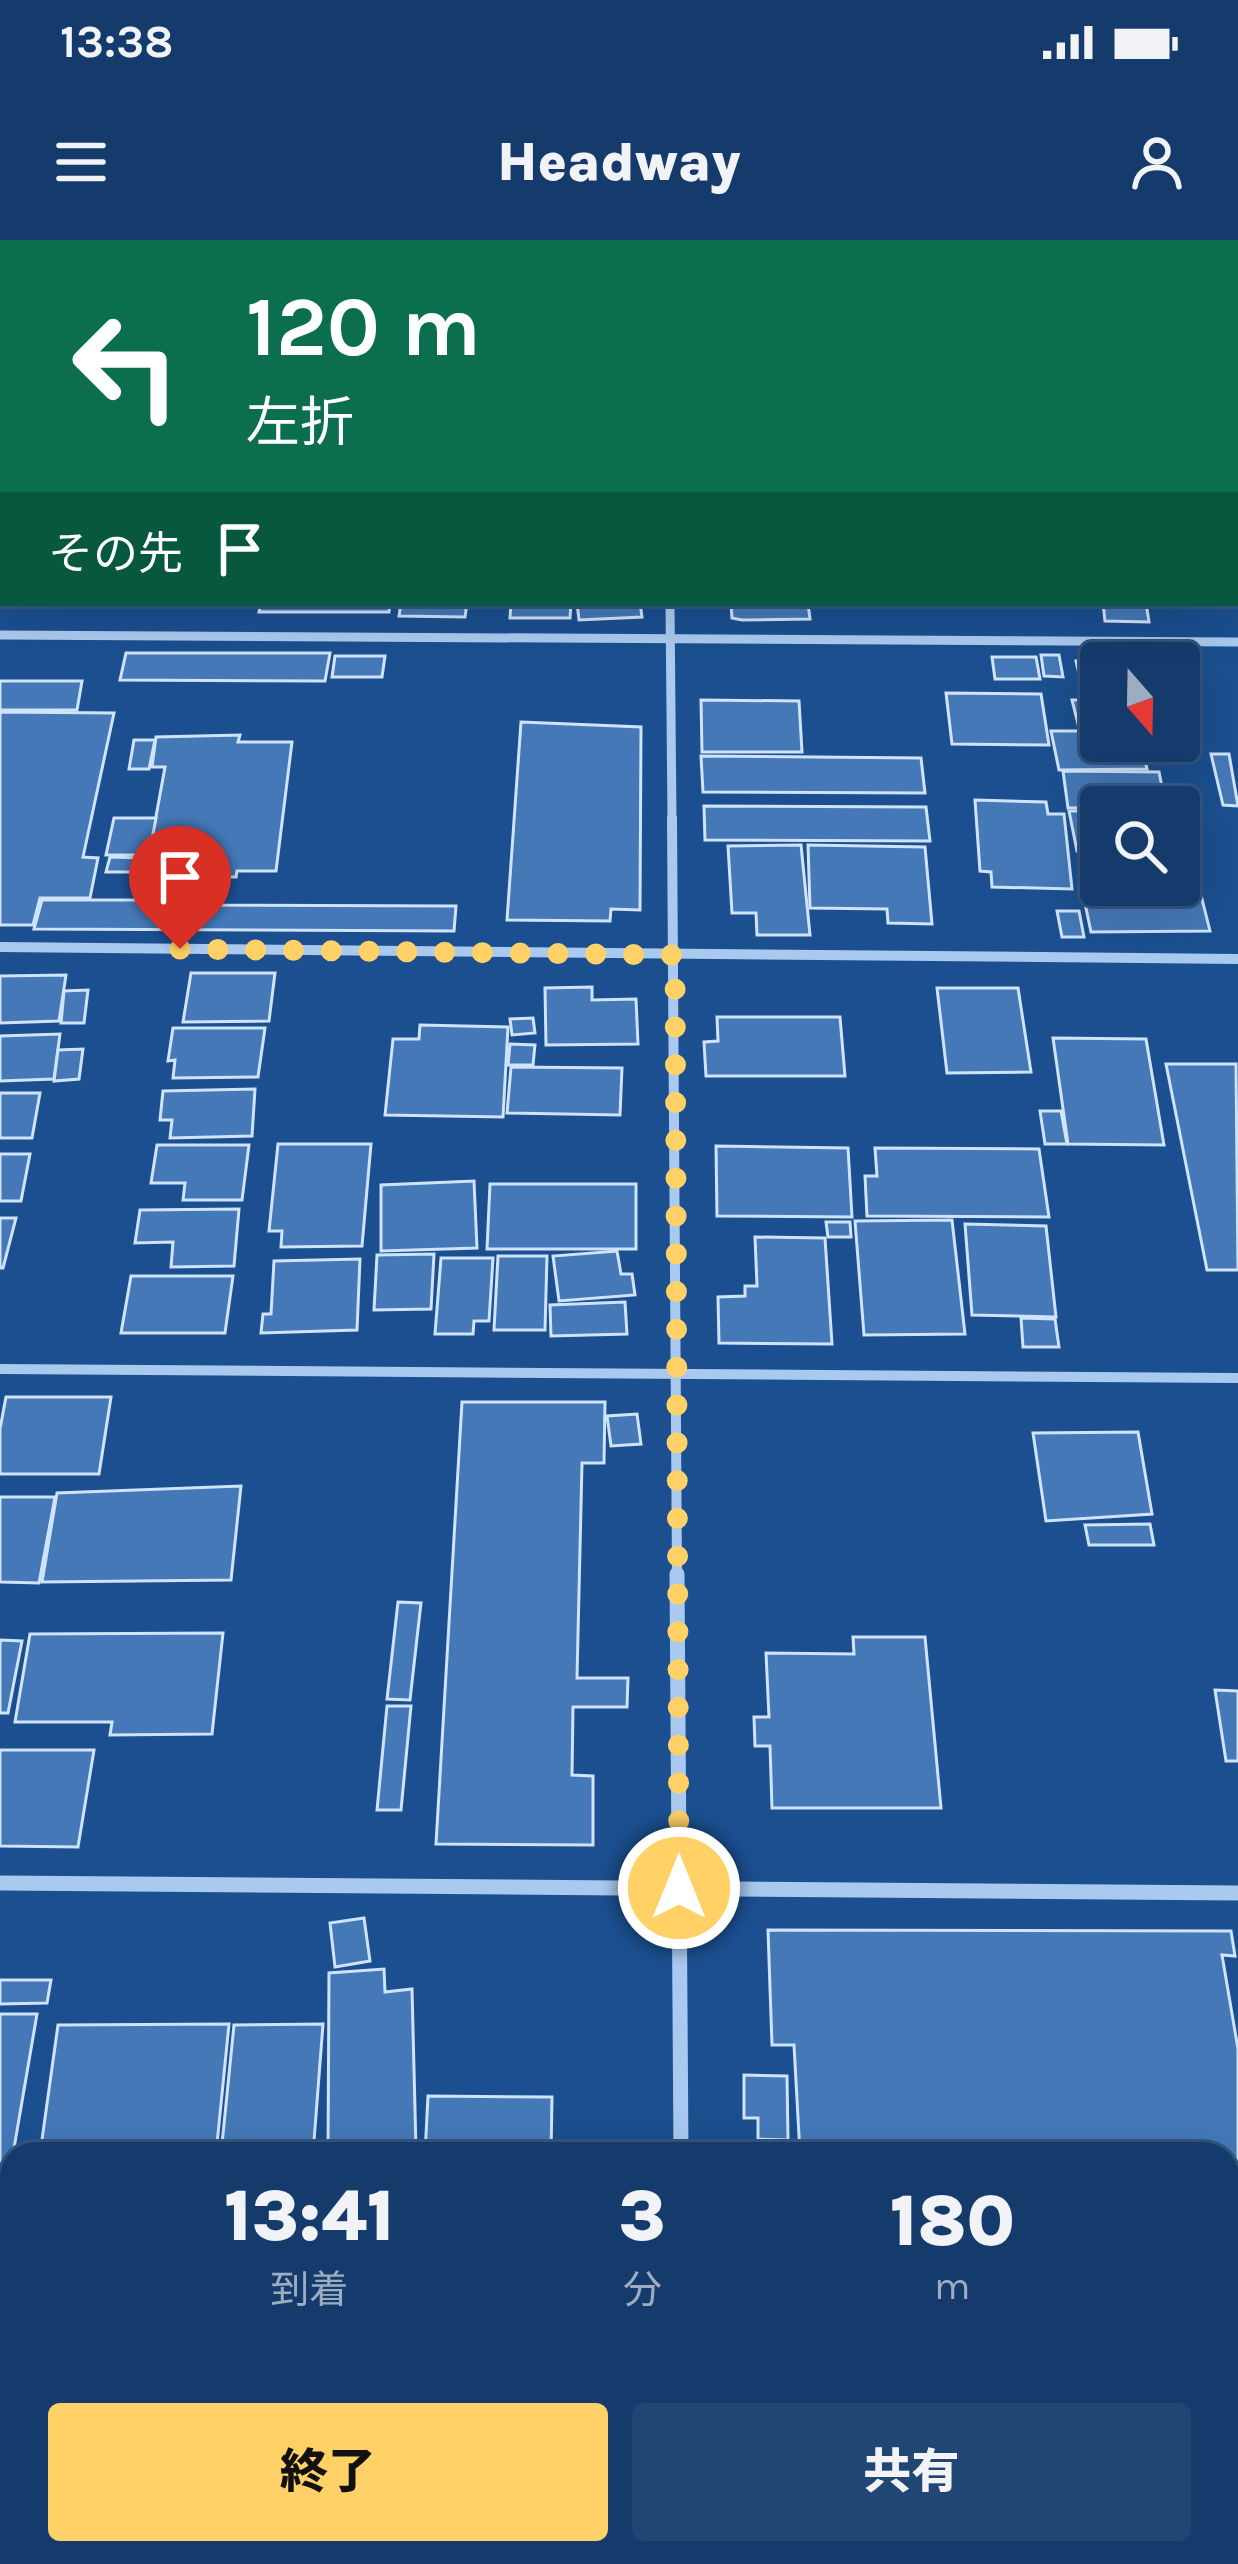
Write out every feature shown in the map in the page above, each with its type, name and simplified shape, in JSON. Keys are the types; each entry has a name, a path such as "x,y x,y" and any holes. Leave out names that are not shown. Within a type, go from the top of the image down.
{"street":[{"path":"670,606 681,2142"},
{"path":"0,634 1238,642"},
{"path":"0,947 1238,959"},
{"path":"0,1369 1238,1378"},
{"path":"0,1883 1238,1893"}],"building":[{"path":"260,606 390,606 389,612 259,612"},
{"path":"401,606 467,606 465,617 399,616"},
{"path":"511,606 571,606 570,618 510,618"},
{"path":"577,606 640,606 642,617 579,620"},
{"path":"731,606 808,606 810,619 742,620 732,618"},
{"path":"1103,606 1146,606 1149,622 1105,621"},
{"path":"126,653 330,653 325,681 120,680"},
{"path":"1041,655 1059,655 1063,677 1044,676"},
{"path":"335,656 385,656 382,677 332,677"},
{"path":"992,657 1036,657 1040,679 995,679"},
{"path":"0,681 82,681 77,710 0,710"},
{"path":"946,693 1041,694 1049,745 952,744"},
{"path":"701,700 799,701 802,752 702,752"},
{"path":"1072,700 1080,700 1080,728 1079,728"},
{"path":"0,712 114,713 83,857 98,858 90,898 40,898 33,925 0,925"},
{"path":"521,722 641,727 640,910 611,909 610,921 507,920"},
{"path":"1051,731 1080,731 1080,762 1145,762 1147,769 1059,770"},
{"path":"240,735 238,742 292,742 276,871 237,871 236,877 145,877 165,767 152,767 156,737"},
{"path":"134,740 155,740 149,769 129,769"},
{"path":"1211,754 1229,754 1238,806 1223,805"},
{"path":"701,756 921,758 925,793 703,792"},
{"path":"1063,771 1159,772 1162,786 1080,786 1080,808 1068,808"},
{"path":"975,800 1046,802 1048,814 1064,814 1072,889 992,887 991,872 980,871"},
{"path":"704,806 926,807 930,841 705,840"},
{"path":"1069,811 1080,811 1077,851"},
{"path":"114,818 156,818 149,855 106,855"},
{"path":"801,845 810,935 757,935 756,913 732,913 728,846"},
{"path":"808,845 925,847 932,924 888,923 887,909 810,908"},
{"path":"110,857 141,858 139,872 106,872"},
{"path":"1200,891 1210,931 1091,932 1086,906 1200,906"},
{"path":"42,900 456,906 454,931 34,929"},
{"path":"1057,911 1079,911 1084,937 1062,937"},
{"path":"191,973 275,973 269,1021 183,1022"},
{"path":"66,975 59,1021 0,1023 0,976"},
{"path":"592,987 592,1000 636,999 638,1044 546,1045 545,988"},
{"path":"937,988 1018,988 1031,1072 947,1073"},
{"path":"88,990 84,1023 61,1023 64,991"},
{"path":"717,1017 840,1017 845,1076 706,1076 704,1042 718,1041"},
{"path":"533,1018 535,1033 512,1035 510,1019"},
{"path":"420,1025 508,1027 503,1117 385,1115 393,1039 419,1039"},
{"path":"173,1028 265,1028 258,1077 173,1078 175,1060 168,1061"},
{"path":"60,1034 54,1079 0,1081 0,1036"},
{"path":"1053,1038 1146,1039 1164,1145 1068,1144"},
{"path":"510,1044 535,1045 533,1065 508,1065"},
{"path":"83,1049 79,1079 54,1081 58,1050"},
{"path":"1166,1064 1236,1064 1238,1270 1207,1270"},
{"path":"511,1067 622,1068 620,1115 507,1113"},
{"path":"255,1089 252,1136 170,1138 172,1120 160,1120 163,1091"},
{"path":"0,1093 40,1093 32,1138 0,1138"},
{"path":"1040,1111 1061,1111 1067,1144 1045,1144"},
{"path":"278,1144 371,1144 362,1246 281,1247 282,1231 269,1231"},
{"path":"157,1145 249,1145 242,1200 183,1200 185,1183 151,1183"},
{"path":"716,1146 848,1148 852,1217 717,1216"},
{"path":"875,1148 1039,1149 1049,1217 867,1216 865,1176 877,1176"},
{"path":"0,1154 30,1154 21,1201 0,1201"},
{"path":"474,1181 477,1248 381,1251 381,1185"},
{"path":"490,1184 636,1184 636,1249 487,1249"},
{"path":"239,1209 234,1266 171,1267 173,1242 135,1243 140,1210"},
{"path":"0,1218 16,1218 3,1268 0,1268"},
{"path":"952,1220 965,1334 864,1335 855,1221"},
{"path":"826,1222 850,1222 851,1237 828,1237"},
{"path":"965,1224 1046,1226 1056,1317 972,1315"},
{"path":"755,1237 825,1238 832,1344 719,1343 718,1297 745,1296 745,1286 757,1286"},
{"path":"617,1251 621,1274 632,1274 635,1295 559,1301 553,1256"},
{"path":"434,1254 431,1309 374,1310 377,1255"},
{"path":"498,1256 547,1256 545,1330 494,1330"},
{"path":"441,1258 493,1258 489,1321 474,1321 473,1334 435,1334"},
{"path":"360,1259 357,1330 261,1333 263,1314 271,1314 274,1261"},
{"path":"131,1276 233,1276 225,1333 121,1333"},
{"path":"625,1302 627,1334 551,1336 550,1305"},
{"path":"1021,1318 1055,1319 1059,1347 1023,1347"},
{"path":"6,1397 111,1397 99,1474 0,1474"},
{"path":"462,1402 605,1402 604,1463 582,1463 577,1678 628,1678 627,1707 573,1707 572,1775 593,1776 593,1845 436,1844"},
{"path":"637,1414 641,1444 611,1446 607,1416"},
{"path":"1138,1432 1152,1514 1046,1521 1033,1433"},
{"path":"241,1486 231,1580 42,1582 57,1493"},
{"path":"0,1497 55,1497 39,1583 0,1582"},
{"path":"1150,1524 1154,1545 1089,1545 1085,1525"},
{"path":"398,1602 421,1603 410,1700 387,1699"},
{"path":"223,1633 212,1734 110,1735 112,1722 15,1722 30,1634"},
{"path":"853,1637 925,1637 941,1808 772,1808 770,1746 755,1746 754,1717 769,1717 766,1653 854,1654"},
{"path":"0,1640 22,1641 8,1713 0,1713"},
{"path":"1215,1690 1238,1691 1238,1761 1226,1761"},
{"path":"387,1706 411,1706 401,1810 377,1810"},
{"path":"0,1750 94,1750 78,1847 0,1846"},
{"path":"364,1918 370,1961 335,1967 330,1923"},
{"path":"768,1930 1231,1931 1235,1956 1222,1955 1238,2049 1238,2142 799,2142 794,2045 772,2045"},
{"path":"384,1969 385,1992 412,1989 416,2142 328,2142 329,1973"},
{"path":"0,1980 51,1980 47,2003 0,2004"},
{"path":"0,2014 37,2014 15,2142 0,2142"},
{"path":"229,2024 217,2142 42,2142 58,2025"},
{"path":"323,2024 314,2142 222,2142 234,2025"},
{"path":"744,2075 787,2076 788,2140 758,2139 758,2118 744,2118"},
{"path":"428,2096 552,2097 551,2142 426,2142"}],"route":[{"path":"180,949 675,955 679,1888"}]}
